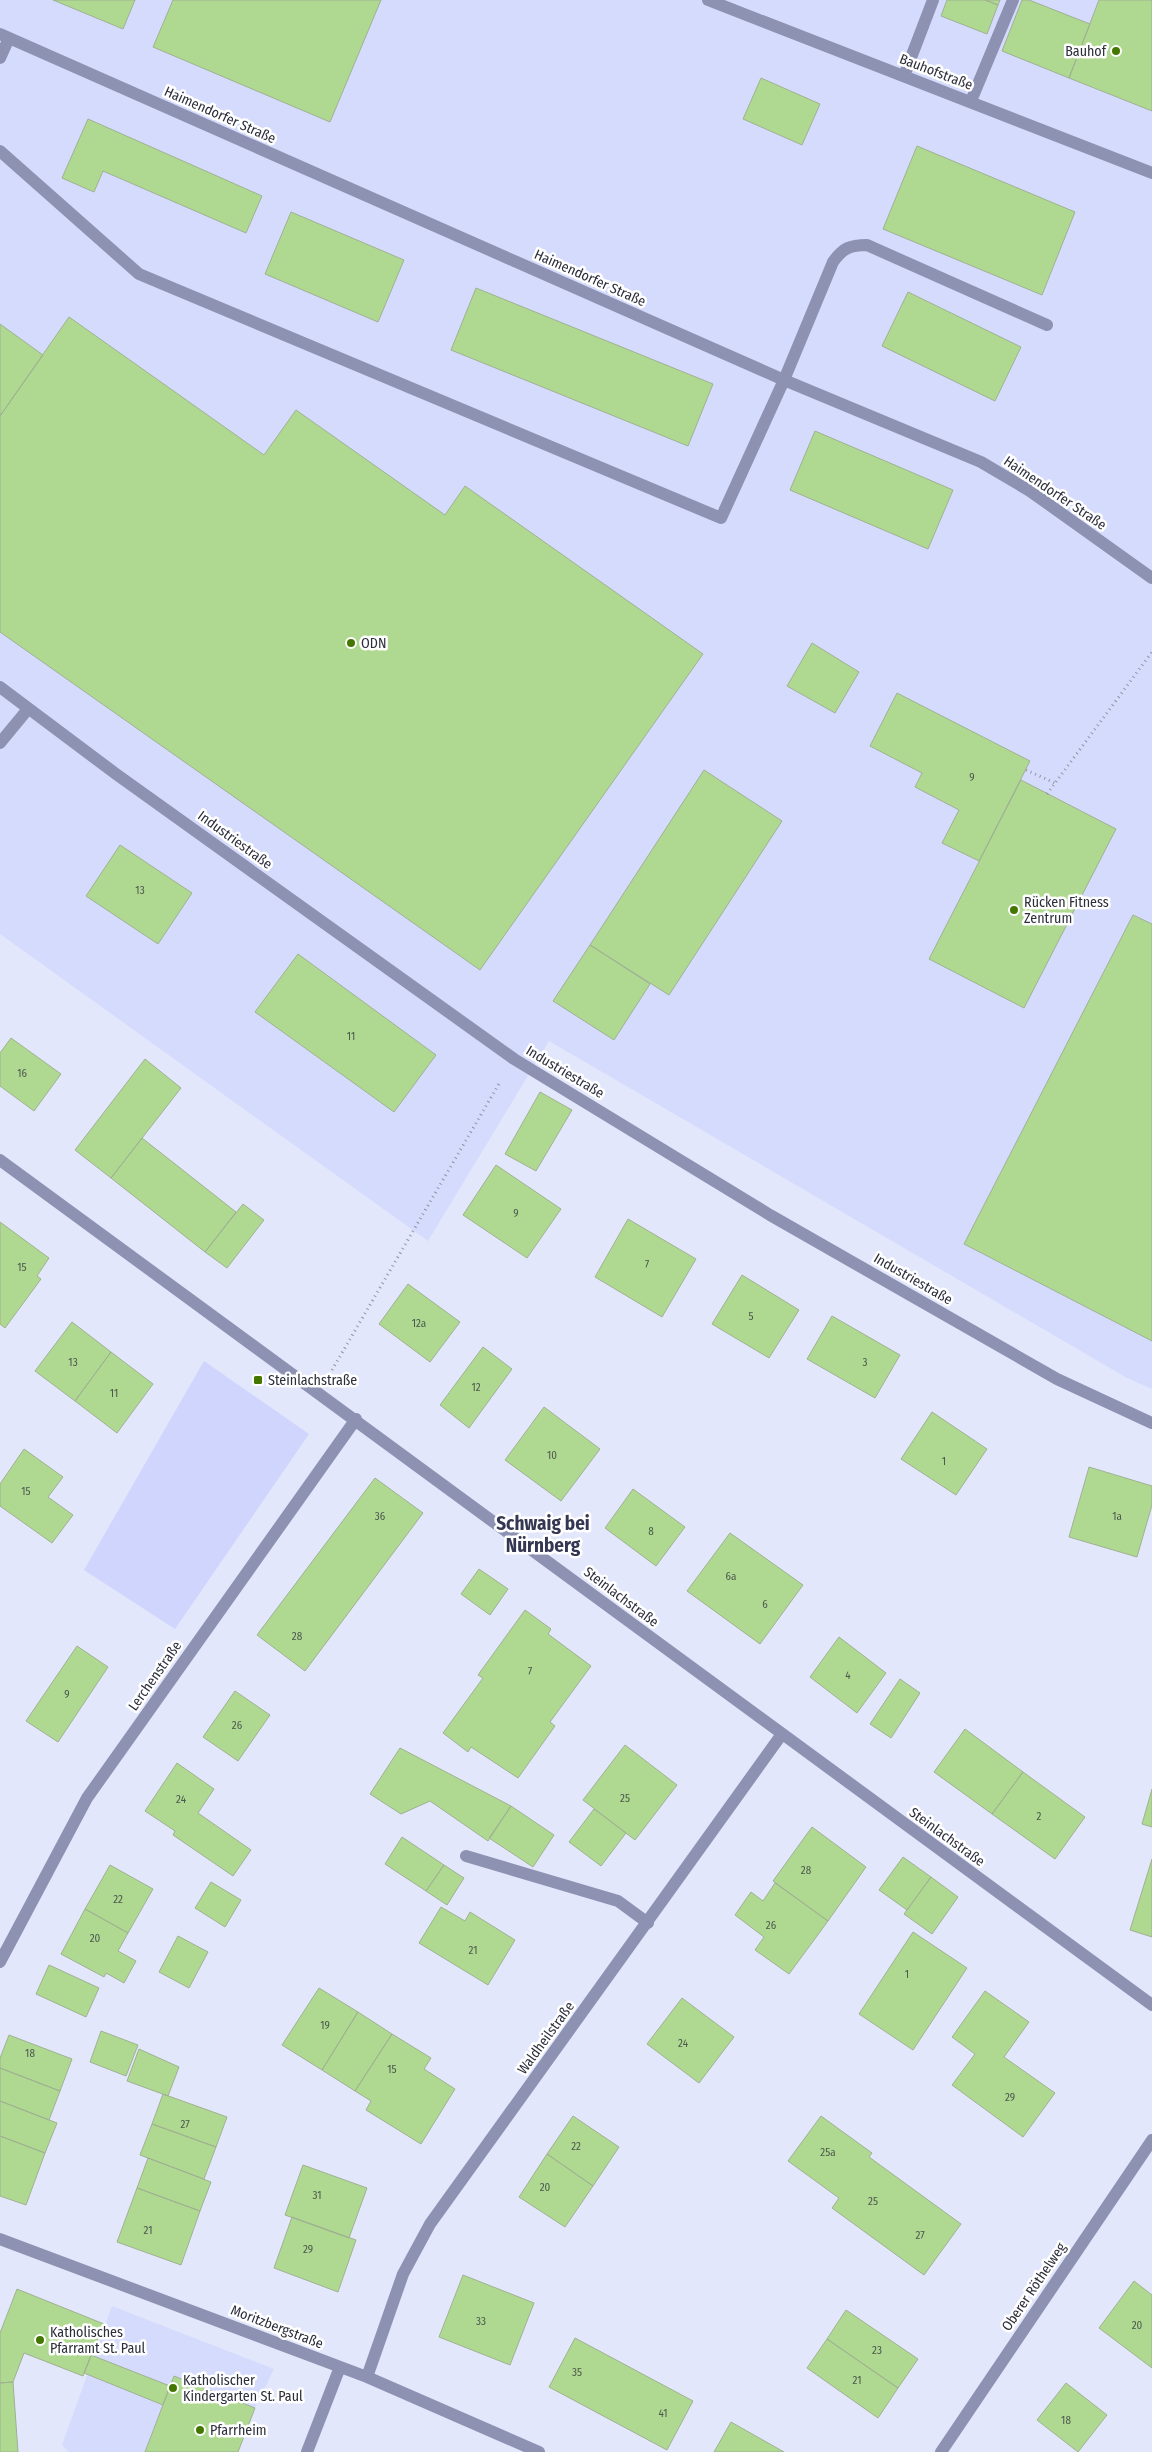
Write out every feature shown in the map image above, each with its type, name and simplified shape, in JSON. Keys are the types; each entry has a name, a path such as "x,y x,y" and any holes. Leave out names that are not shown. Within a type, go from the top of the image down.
{"street":[{"name":"Bauhofstraße","path":"708,0 1152,173"},
{"path":"904,76 933,0"},
{"path":"971,101 1013,0"},
{"path":"0,58 4,36"},
{"name":"Haimendorfer Straße","path":"4,36 784,380 981,462 1030,491 1152,578"},
{"path":"0,151 139,274 721,518 784,380 833,262 842,249 854,245 867,244 1047,325"},
{"name":"Industriestraße","path":"0,687 514,1059 770,1214 1039,1369 1152,1423"},
{"path":"0,743 28,708"},
{"name":"Steinlachstraße","path":"0,1160 356,1419 1152,2005"},
{"name":"Lerchenstraße","path":"0,1962 87,1798 356,1419"},
{"name":"Waldheilstraße","path":"367,2377 402,2274 430,2224 782,1734"},
{"path":"466,1856 618,1901 648,1923"},
{"name":"Oberer Röthelweg","path":"941,2452 1152,2140"},
{"name":"Moritzbergstraße","path":"0,2239 367,2377 539,2452"},
{"path":"307,2452 340,2367"}],"path":[{"path":"1047,794 1152,652"},
{"path":"1026,770 1055,783"},
{"path":"319,1392 514,1059"}],"shaded area":[{"path":"0,0 1152,0 1152,1389 1127,1378 549,1041 428,1241 0,934"},
{"path":"204,1361 309,1434 175,1629 84,1570"},
{"name":"Katholischer Kindergarten St. Paul","path":"112,2306 274,2369 255,2408 238,2452 69,2452 62,2445"}],"building":[{"path":"53,0 135,0 123,29"},
{"path":"173,0 381,0 330,122 153,47"},
{"path":"947,0 985,0 998,5 987,34 941,16"},
{"path":"985,0 1000,0 998,5"},
{"path":"1022,0 1029,0 1090,24 1069,78 1002,51"},
{"name":"Bauhof","path":"1099,0 1152,0 1152,111 1069,78"},
{"path":"761,78 820,104 802,145 743,119"},
{"path":"88,119 262,196 246,233 103,171 94,192 62,178"},
{"path":"917,146 1075,212 1042,295 883,229"},
{"path":"291,212 404,260 378,322 265,274"},
{"path":"476,288 713,384 688,446 451,350"},
{"path":"908,292 1021,347 995,401 882,346"},
{"name":"ODN","path":"69,317 264,455 296,410 445,515 465,486 703,654 480,970 0,632 0,416"},
{"path":"0,324 43,355 0,416"},
{"path":"815,431 953,490 928,549 790,490"},
{"path":"812,643 859,672 835,713 787,686"},
{"path":"897,693 1030,761 979,861 942,843 959,810 915,787 922,773 870,746"},
{"path":"704,770 782,821 669,995 590,945"},
{"name":"Rücken Fitness Zentrum","path":"1021,780 1116,829 1024,1008 929,959"},
{"path":"120,845 192,893 158,944 86,896"},
{"path":"1133,915 1152,924 1152,1341 964,1244"},
{"path":"590,945 650,984 614,1040 553,1001"},
{"path":"298,954 436,1055 394,1112 255,1012"},
{"path":"11,1038 61,1074 34,1111 0,1086 0,1053"},
{"path":"145,1059 181,1088 111,1178 75,1150"},
{"path":"540,1092 572,1110 536,1171 505,1154"},
{"path":"142,1138 236,1212 205,1252 111,1178"},
{"path":"496,1165 561,1209 527,1258 463,1215"},
{"path":"243,1204 264,1220 227,1268 205,1252"},
{"path":"628,1219 696,1259 662,1317 595,1277"},
{"path":"0,1222 49,1258 37,1276 41,1279 5,1328 0,1324"},
{"path":"742,1275 799,1310 769,1358 712,1324"},
{"path":"408,1284 460,1322 430,1362 379,1324"},
{"path":"832,1316 900,1355 875,1398 807,1359"},
{"path":"72,1322 111,1352 75,1401 35,1371"},
{"path":"483,1347 512,1369 469,1428 440,1405"},
{"path":"111,1352 153,1384 117,1433 75,1401"},
{"path":"544,1407 600,1449 561,1501 505,1460"},
{"path":"932,1412 987,1449 956,1495 901,1459"},
{"path":"24,1449 63,1477 48,1497 73,1515 52,1543 0,1506 0,1484"},
{"path":"1089,1467 1152,1486 1152,1505 1137,1557 1069,1537"},
{"path":"375,1478 423,1513 305,1671 257,1635"},
{"path":"633,1489 685,1527 656,1566 605,1528"},
{"path":"730,1533 803,1585 760,1644 687,1591"},
{"path":"479,1569 508,1589 490,1615 461,1594"},
{"path":"525,1610 551,1629 548,1634 591,1666 550,1722 555,1726 518,1778 471,1747 468,1752 443,1733 483,1678 478,1675"},
{"path":"839,1637 886,1673 857,1713 810,1677"},
{"path":"77,1646 108,1667 58,1742 26,1721"},
{"path":"900,1679 920,1693 891,1738 870,1724"},
{"path":"235,1691 270,1715 238,1761 203,1737"},
{"path":"965,1729 1023,1772 992,1814 934,1772"},
{"path":"625,1745 677,1785 635,1840 583,1800"},
{"path":"400,1748 511,1806 488,1841 430,1801 401,1814 370,1794"},
{"path":"177,1763 214,1789 198,1813 251,1850 233,1876 173,1835 175,1831 145,1811"},
{"path":"1023,1772 1085,1817 1055,1859 992,1814"},
{"path":"1152,1789 1152,1827 1142,1824"},
{"path":"511,1806 554,1835 533,1867 489,1838"},
{"path":"594,1809 626,1833 601,1866 569,1842"},
{"path":"812,1827 866,1867 828,1921 773,1881"},
{"path":"402,1837 444,1865 426,1891 385,1864"},
{"path":"903,1857 931,1877 907,1910 879,1890"},
{"path":"1152,1859 1152,1937 1130,1930"},
{"path":"110,1865 153,1889 128,1933 85,1909"},
{"path":"444,1865 464,1878 447,1905 426,1891"},
{"path":"931,1877 958,1897 932,1934 904,1914"},
{"path":"211,1882 241,1900 225,1927 195,1908"},
{"path":"775,1883 828,1921 789,1974 755,1950 764,1937 735,1915 751,1892 763,1901"},
{"path":"441,1907 465,1921 470,1912 515,1940 488,1985 419,1943"},
{"path":"85,1909 128,1933 118,1951 136,1961 124,1983 106,1973 104,1977 61,1954"},
{"path":"913,1932 967,1968 913,2050 859,2014"},
{"path":"178,1936 208,1952 189,1988 159,1972"},
{"path":"49,1965 99,1988 86,2017 36,1994"},
{"path":"319,1988 358,2012 322,2070 282,2045"},
{"path":"985,1991 1029,2022 1004,2057 1055,2093 1023,2137 952,2085 975,2054 952,2037"},
{"path":"682,1998 734,2037 699,2083 647,2044"},
{"path":"358,2012 392,2034 355,2091 322,2070"},
{"path":"101,2031 138,2045 126,2076 90,2062"},
{"path":"392,2034 431,2058 424,2069 455,2089 421,2144 366,2110 371,2101 355,2091"},
{"path":"9,2035 72,2059 60,2091 0,2068 0,2058"},
{"path":"139,2049 179,2067 168,2096 127,2081"},
{"path":"0,2068 60,2091 49,2120 0,2101"},
{"path":"163,2094 227,2117 216,2147 152,2124"},
{"path":"0,2101 57,2123 45,2153 0,2136"},
{"path":"573,2116 619,2147 593,2186 547,2154"},
{"path":"821,2116 872,2153 869,2157 961,2224 924,2275 832,2208 839,2198 788,2161"},
{"path":"152,2124 216,2147 204,2179 140,2155"},
{"path":"0,2136 45,2153 26,2205 0,2196"},
{"path":"547,2154 593,2186 565,2227 519,2197"},
{"path":"148,2158 211,2182 200,2211 137,2188"},
{"path":"303,2165 367,2188 349,2238 285,2215"},
{"path":"137,2188 200,2211 181,2265 117,2242"},
{"path":"292,2217 356,2240 338,2292 274,2268"},
{"path":"463,2275 534,2303 510,2365 439,2337"},
{"path":"1134,2281 1152,2295 1152,2368 1099,2328"},
{"path":"17,2289 104,2324 83,2376 24,2353 13,2382 0,2383 0,2333"},
{"path":"846,2310 918,2359 898,2388 827,2339"},
{"path":"575,2338 693,2401 667,2450 549,2387"},
{"path":"827,2339 898,2388 878,2418 807,2368"},
{"path":"91,2355 170,2386 163,2405 84,2373"},
{"name":"Pfarrheim","path":"174,2376 255,2408 238,2452 145,2452"},
{"path":"13,2382 18,2452 0,2452 0,2383"},
{"path":"1066,2383 1107,2415 1078,2452 1037,2420"},
{"path":"731,2422 784,2452 714,2452"}],"place":[{"name":"Bauhof","path":"1116,51"},
{"name":"ODN","path":"351,643"},
{"name":"Rücken Fitness Zentrum","path":"1014,910"},
{"name":"Steinlachstraße","path":"258,1380"},
{"name":"Katholisches Pfarramt St. Paul","path":"40,2340"},
{"name":"Katholischer Kindergarten St. Paul","path":"173,2388"},
{"name":"Pfarrheim","path":"200,2430"}],"district":[{"name":"Schwaig bei Nürnberg","path":"543,1534"}]}
